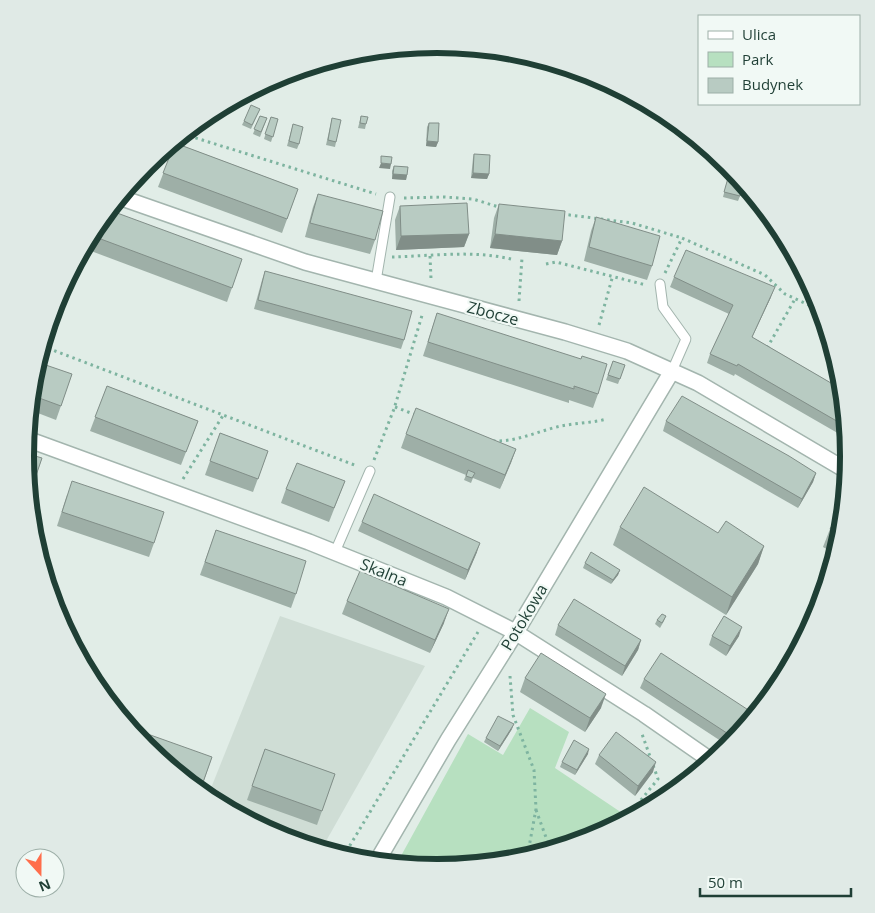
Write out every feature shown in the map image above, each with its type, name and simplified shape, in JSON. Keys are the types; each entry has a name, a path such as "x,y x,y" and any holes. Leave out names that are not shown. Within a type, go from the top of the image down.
{"street":[{"name":"Zbocze","path":"126,199 305,262 574,334 627,351 698,383 841,468"},
{"name":"Potokowa","path":"380,856 448,740 672,372"},
{"name":"Skalna","path":"35,442 335,552 446,597 515,632 644,714 707,758"}],"lane":[{"path":"376,281 390,197"},
{"path":"659,286 663,307 686,339 672,372"},
{"path":"335,552 370,471"}],"path":[{"path":"191,137 378,195 398,198 444,196 472,199 499,208 508,208"},
{"path":"555,213 632,223 682,238 766,275 785,294 813,307"},
{"path":"546,264 556,262 659,286 682,238"},
{"path":"381,257 470,254 499,256 511,259"},
{"path":"430,256 432,282"},
{"path":"518,307 522,258"},
{"path":"598,330 613,275"},
{"path":"766,349 795,299"},
{"path":"49,349 370,471 395,407 426,304"},
{"path":"395,407 421,417"},
{"path":"181,483 224,414"},
{"path":"489,441 508,441 563,426 589,424 607,419"},
{"path":"348,849 487,618"},
{"path":"510,672 512,715 534,770 536,809 529,849"},
{"path":"634,809 658,779 641,732"},
{"path":"536,809 548,844"}],"shaded area":[{"path":"280,616 425,666 325,844 283,830 259,819 210,790"}],"green space":[{"path":"530,708 569,732 555,768 624,814 592,830 567,839 516,852 464,859 400,858 468,734 503,755"}],"building":[{"path":"251,105 260,109 252,125 244,121"},
{"path":"260,116 267,118 261,132 254,129"},
{"path":"361,116 368,117 366,124 360,123"},
{"path":"271,117 278,119 273,137 265,134"},
{"path":"332,118 341,120 336,142 328,140"},
{"path":"429,123 439,123 438,142 427,141"},
{"path":"293,124 303,127 299,144 289,141"},
{"path":"181,145 298,189 287,219 163,173 171,153"},
{"path":"474,154 490,155 489,174 473,173"},
{"path":"381,156 392,157 391,164 381,163"},
{"path":"394,166 408,167 407,175 393,174"},
{"path":"728,178 741,190 740,196 724,192"},
{"path":"318,194 383,211 375,240 310,223"},
{"path":"467,203 469,234 401,236 400,206"},
{"path":"499,204 565,211 562,241 495,234"},
{"path":"116,213 242,259 232,288 98,238"},
{"path":"596,217 660,236 652,266 589,247"},
{"path":"686,250 775,287 752,337 834,385 839,423 738,364 737,366 710,354 733,305 674,277"},
{"path":"265,271 412,311 404,340 258,300"},
{"path":"437,313 581,359 582,356 607,364 598,394 574,386 574,389 428,342"},
{"path":"613,361 625,365 620,379 608,375"},
{"path":"45,365 72,374 61,406 38,398"},
{"path":"107,386 198,421 186,452 95,417"},
{"path":"682,396 816,473 802,499 666,421"},
{"path":"416,408 516,449 505,475 406,434"},
{"path":"220,433 268,451 258,479 210,461"},
{"path":"34,456 42,458 35,479"},
{"path":"297,463 345,481 334,508 286,489"},
{"path":"468,470 475,473 472,478 466,476"},
{"path":"72,481 164,512 154,543 62,512"},
{"path":"644,487 718,533 726,521 764,546 732,597 620,527"},
{"path":"374,494 480,543 468,570 362,522"},
{"path":"836,518 834,531 830,529"},
{"path":"216,530 306,561 296,594 205,562"},
{"path":"591,552 620,570 613,580 585,563"},
{"path":"360,571 449,609 435,640 347,601"},
{"path":"574,599 641,640 625,666 558,625"},
{"path":"662,614 666,616 662,623 657,620"},
{"path":"724,616 742,627 730,646 712,636"},
{"path":"541,653 606,694 590,718 525,678"},
{"path":"661,653 750,711 730,735 644,679"},
{"path":"498,716 514,724 500,746 486,738"},
{"path":"143,732 212,757 202,784 171,760"},
{"path":"616,732 656,762 638,786 599,755"},
{"path":"574,740 589,749 577,770 562,762"},
{"path":"265,749 335,774 322,811 252,786"}]}
